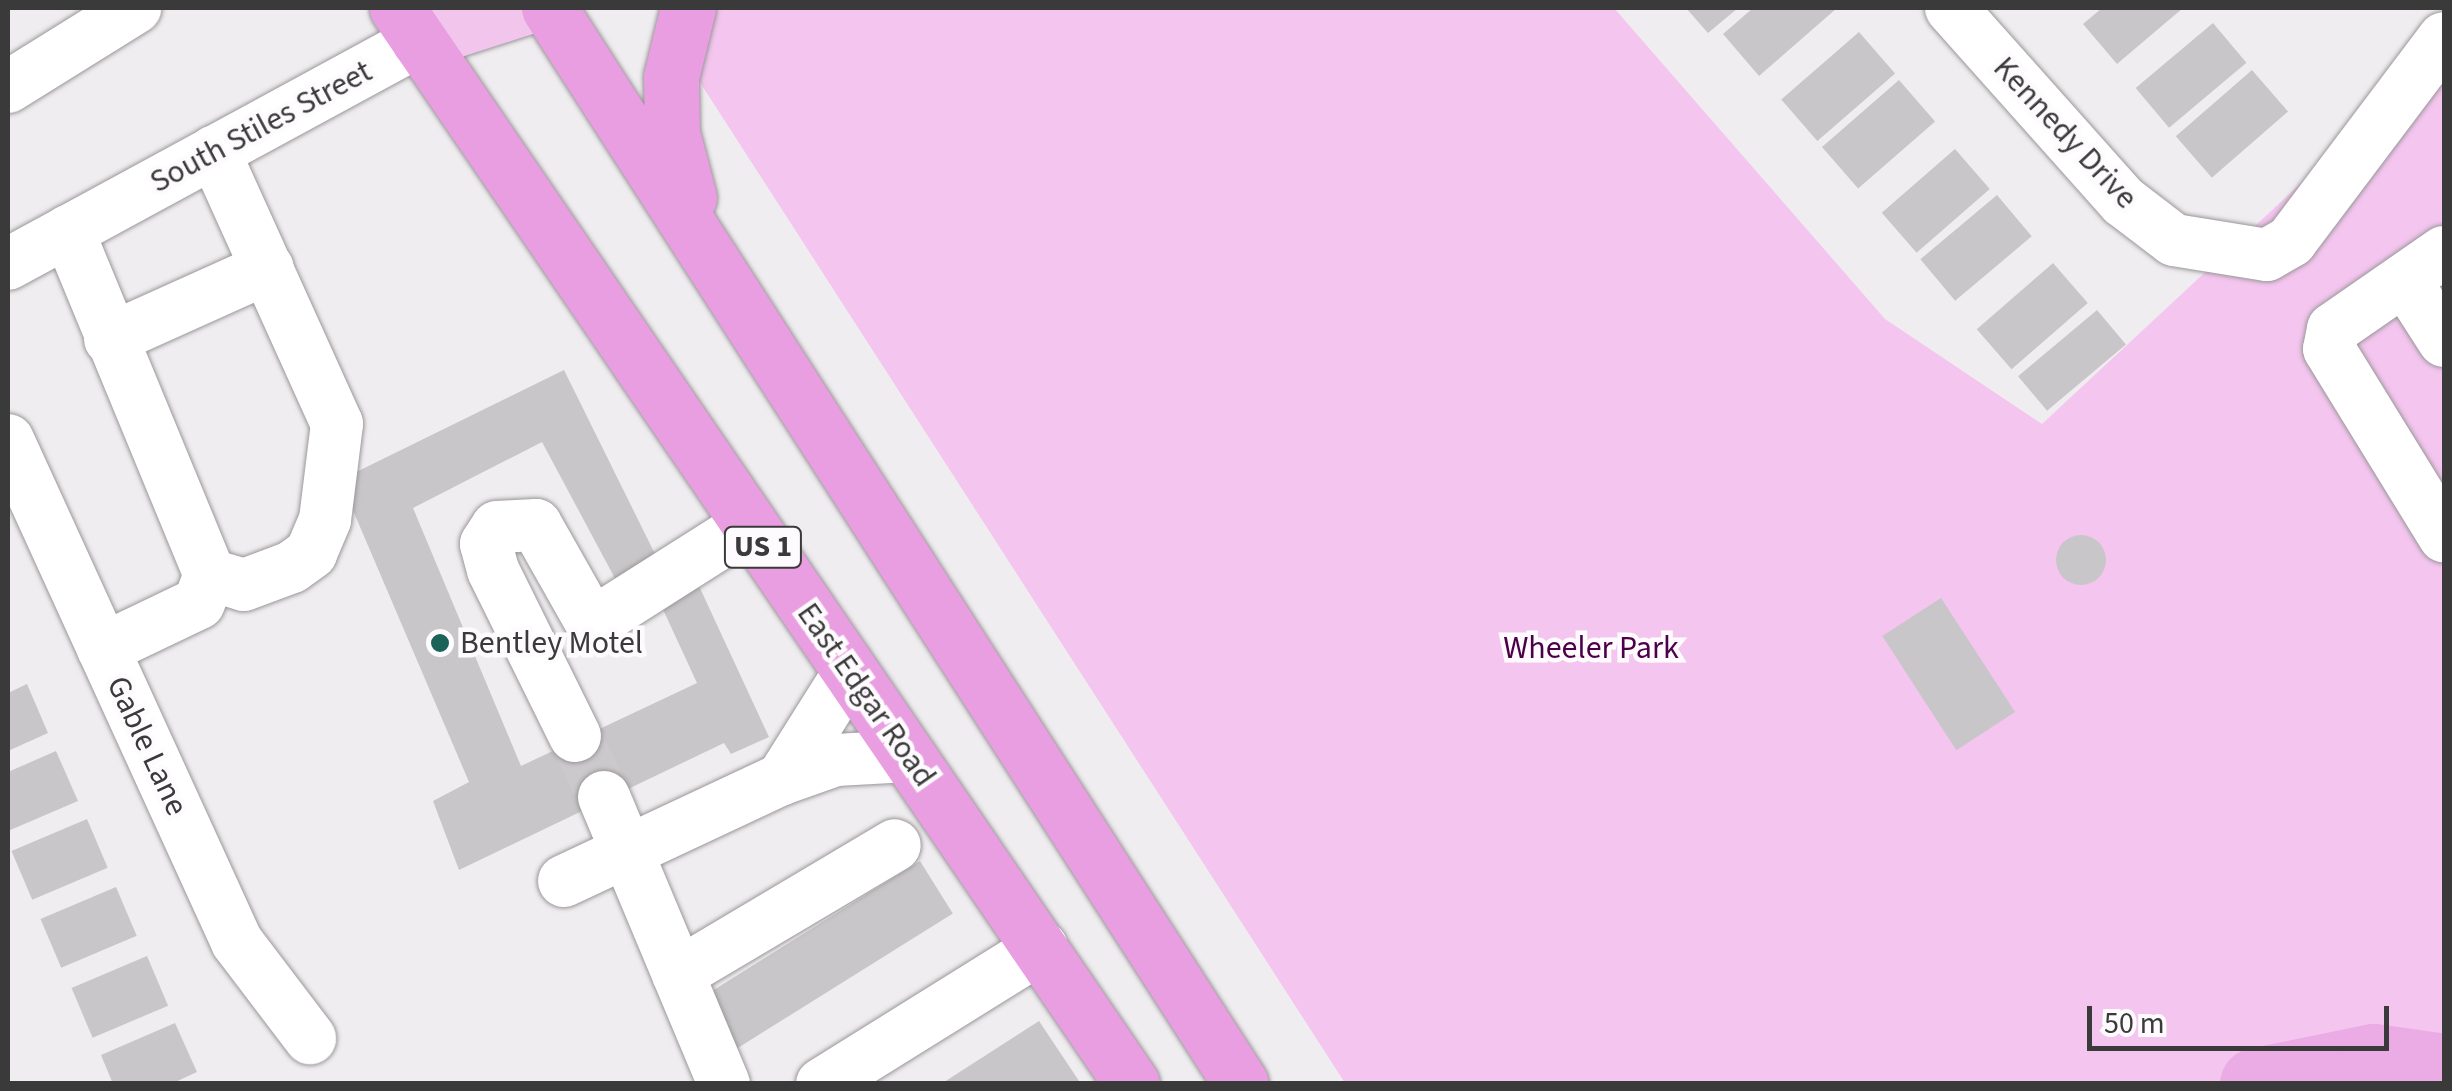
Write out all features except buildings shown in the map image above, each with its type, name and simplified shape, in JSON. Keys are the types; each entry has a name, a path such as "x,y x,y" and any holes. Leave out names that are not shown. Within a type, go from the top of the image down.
{"highway":[{"path":"549,8 1241,1084"},
{"path":"688,8 671,77 672,133 701,244"},
{"name":"East Edgar Road","path":"408,24 1122,1067"}],"main road":[{"name":"South Stiles Street","path":"408,24 522,8"}],"street":[{"path":"8,88 135,8"},
{"name":"Kennedy Drive","path":"1951,8 2149,221 2174,240 2267,255 2290,242 2444,38"},
{"name":"South Stiles Street","path":"8,264 214,152 408,24"},
{"path":"210,575 244,585 292,567 311,552 325,520 337,424 214,152"},
{"path":"68,230 210,575 198,603 103,649"},
{"path":"2444,341 2426,267 2333,329 2329,350 2444,536"},
{"path":"110,338 268,268"},
{"name":"Gable Lane","path":"8,440 236,942 310,1038"},
{"path":"574,736 493,570 486,544 497,526 536,525 592,624 748,525"},
{"path":"782,779 850,672"},
{"path":"564,880 782,779 836,760 908,756"},
{"path":"604,797 724,1084"},
{"path":"678,974 895,846"},
{"path":"822,1084 1042,947"}],"green space":[{"name":"Wheeler Park","path":"717,8 1614,8 1885,319 2042,424 2444,50 2444,1083 1345,1083 672,39"}],"waterway":[{"path":"2256,1084 2374,1060 2444,1070"}],"tunnel":[{"path":"575,736 604,797"}],"place":[{"name":"Bentley Motel","path":"440,643"}]}
